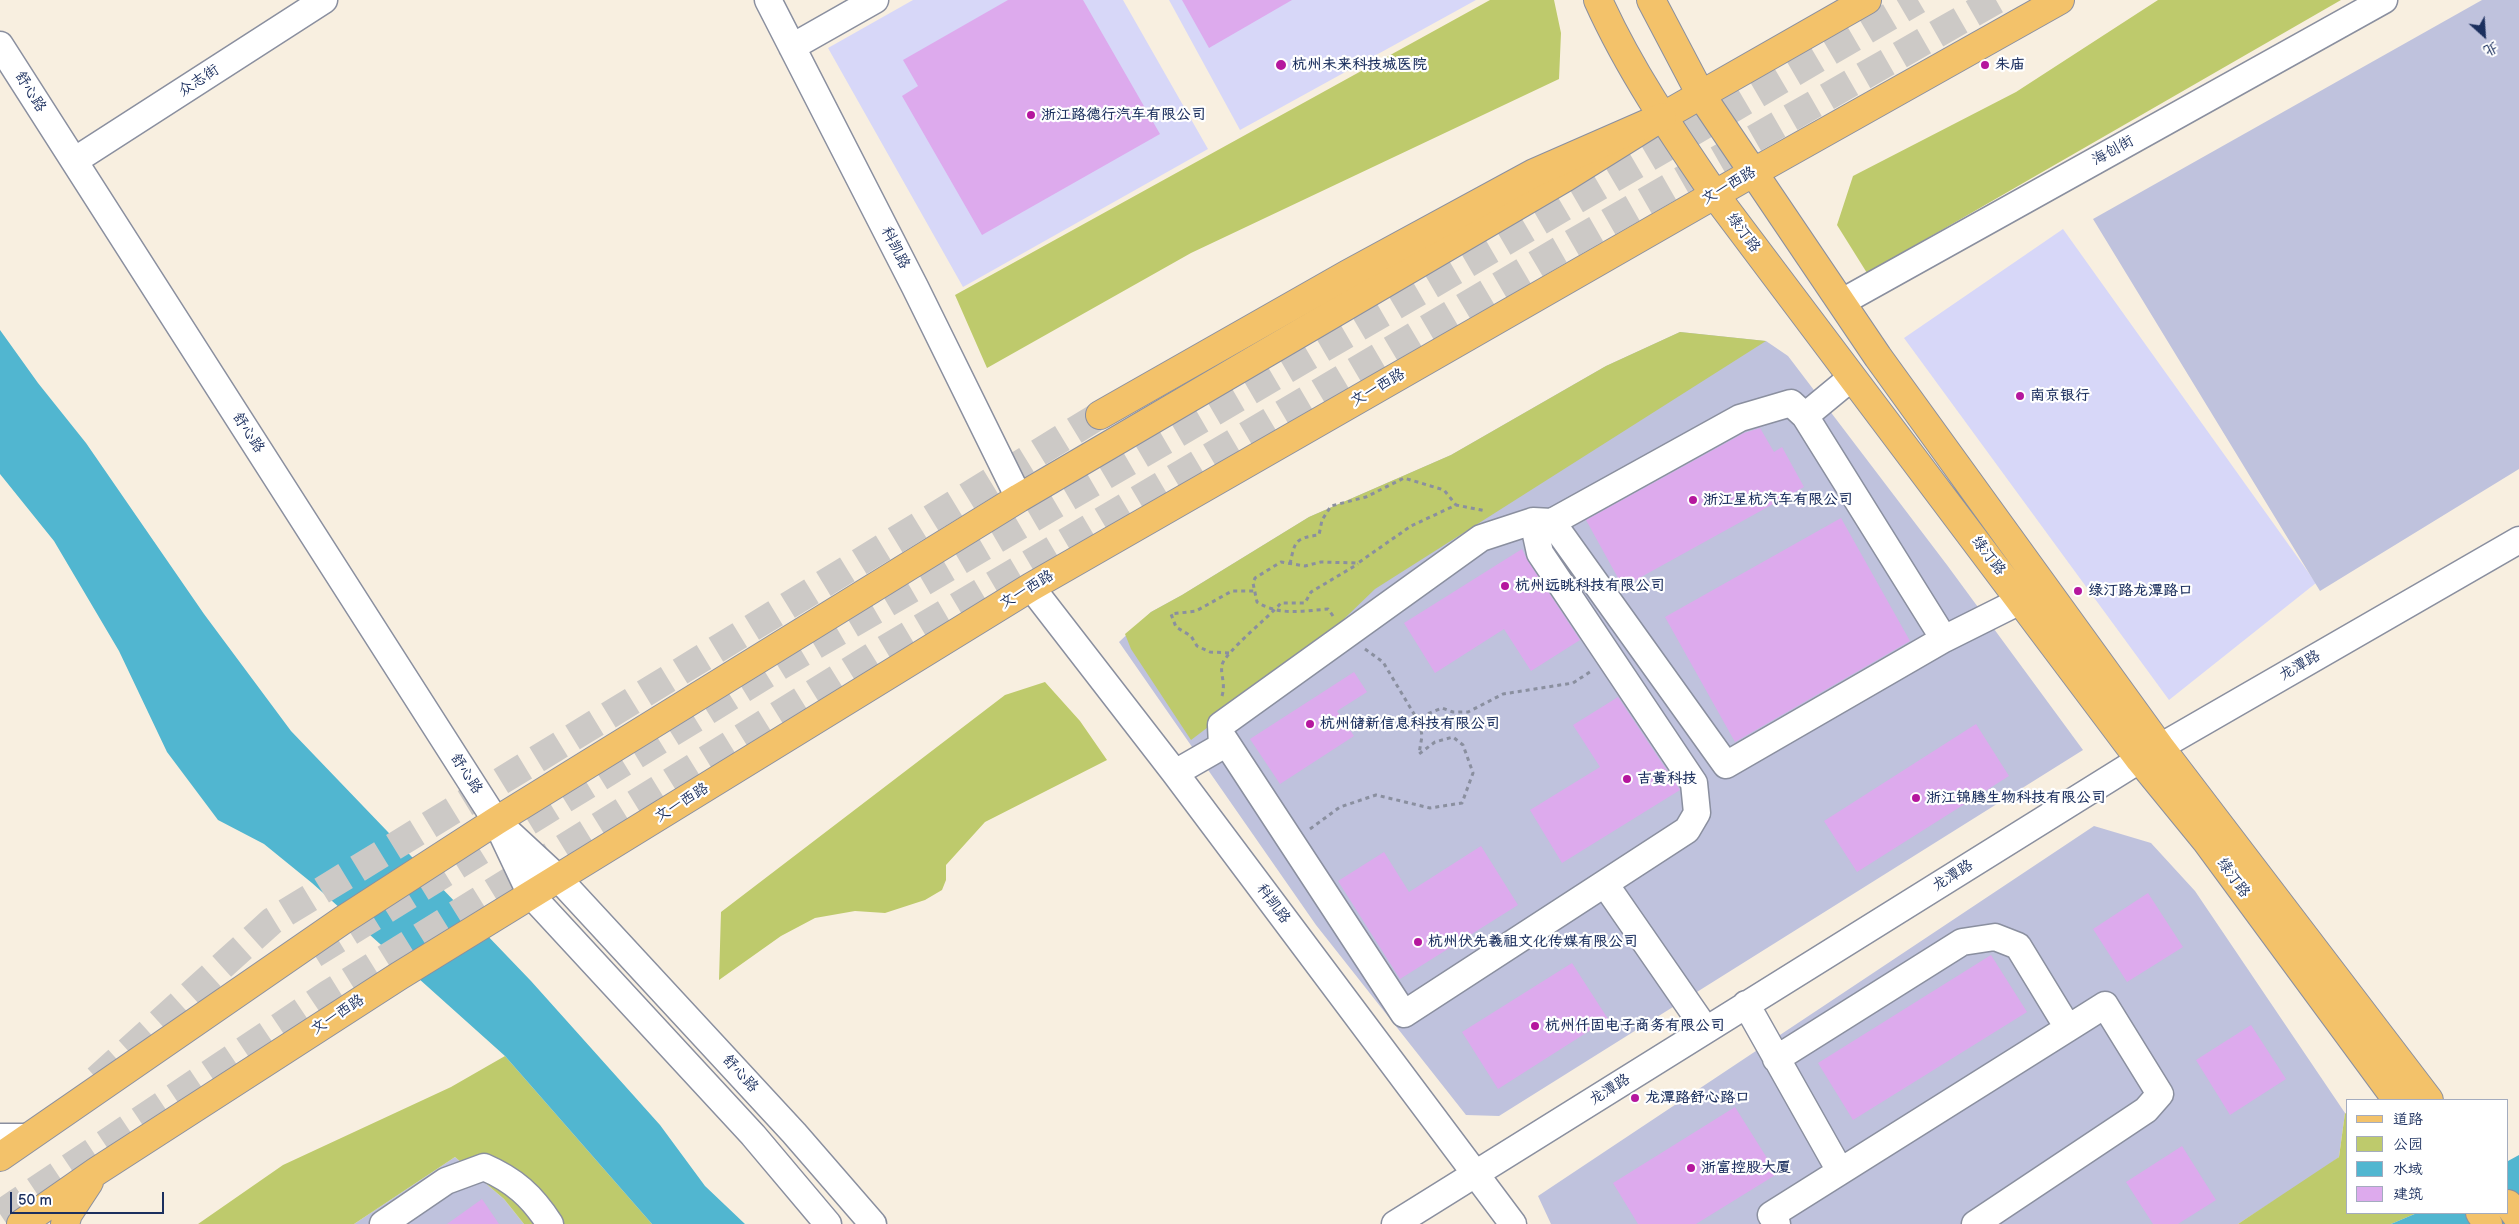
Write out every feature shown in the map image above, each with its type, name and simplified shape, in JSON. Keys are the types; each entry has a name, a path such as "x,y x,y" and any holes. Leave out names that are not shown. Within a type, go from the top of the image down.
{"main road":[{"name":"绿汀路","path":"1598,0 1612,31 1662,117 1715,195 1851,378 2022,600 2150,753 2427,1099"},
{"name":"绿汀路","path":"1651,0 1701,95 2150,753 2207,842 2396,1099"},
{"path":"0,1157 342,920 496,821 1019,498 1566,177 1662,117 1867,0"},
{"name":"文一西路","path":"21,1224 96,1171 486,921 559,879 1031,587 2052,2"},
{"path":"1100,415 1348,274 1534,173 1662,117"},
{"path":"64,1224 68,1214 96,1171"},
{"path":"2509,1205 2519,1219"}],"street":[{"name":"众志街","path":"74,162 324,0"},
{"name":"科凯路","path":"768,0 915,287 1019,498"},
{"path":"792,47 875,0"},
{"name":"海创街","path":"1842,302 2384,0"},
{"name":"舒心路","path":"0,45 496,821 531,895 753,1135 828,1224"},
{"path":"1805,416 1851,378"},
{"path":"1221,730 1346,635 1481,538 1543,522 1740,418 1791,403 1805,416 1944,639"},
{"path":"1543,522 1726,765 1944,639 2022,600"},
{"path":"1221,730 1291,842 1404,1014 1687,830 1697,813 1694,783 1540,553 1543,522"},
{"name":"龙潭路","path":"1395,1224 2150,753 2519,540"},
{"name":"科凯路","path":"1031,587 1175,773 1474,1175 1513,1224"},
{"path":"1175,773 1222,746 1221,730"},
{"name":"舒心路","path":"496,821 559,879 788,1126 873,1224"},
{"path":"1604,884 1706,1030"},
{"path":"1776,1059 1962,942 1995,937 2018,946 2068,1028"},
{"path":"1746,1004 1840,1171"},
{"path":"1777,1224 1771,1214 2105,1005 2160,1094 2146,1110 1975,1224"},
{"path":"0,1137 28,1137"},
{"path":"382,1224 446,1181 484,1167 504,1176 536,1201 550,1224"}],"path":[{"path":"1290,564 1294,544 1302,537 1319,535 1322,520 1331,506 1366,497 1404,478 1444,490 1456,505"},
{"path":"1221,730 1221,700 1225,685 1222,666 1229,653 1281,603 1305,603 1311,592 1358,563 1411,526 1456,505 1491,512"},
{"path":"1291,842 1340,807 1376,795 1430,808 1462,803 1474,773 1463,745 1454,738 1435,742 1419,754 1422,736 1420,724 1383,662 1346,635 1328,609 1292,612 1274,611 1257,602 1253,583 1255,578 1265,570 1281,562 1305,566 1322,562 1358,563"},
{"path":"1229,653 1210,652 1197,646 1191,636 1176,627 1171,614 1196,611 1232,592 1254,591"},
{"path":"1420,724 1427,714 1442,708 1453,712 1468,712 1503,694 1573,683 1611,658"}],"shaded area":[{"path":"913,0 1123,0 1208,149 963,287 828,48"},
{"name":"杭州未来科技城医院","path":"1169,0 1476,0 1240,130"},
{"path":"2482,0 2519,0 2519,469 2320,591 2093,219"},
{"path":"2063,229 2316,583 2169,700 1904,338"},
{"path":"1680,332 1766,341 1788,356 1947,565 2083,750 1499,1116 1466,1115 1316,925 1119,642 1151,612 1309,517 1451,455 1606,366"},
{"path":"2094,826 2151,843 2195,891 2345,1113 2339,1157 2322,1170 2238,1224 1551,1224 1538,1196"},
{"path":"455,1157 504,1199 524,1224 354,1224"}],"green space":[{"path":"1490,0 1554,0 1561,33 1559,79 1191,253 987,368 955,295"},
{"path":"2158,0 2341,0 1867,273 1837,225 1853,176 2016,92"},
{"path":"1680,332 1766,341 1375,589 1318,644 1191,740 1131,649 1125,634 1151,612 1309,517 1451,455 1606,366"},
{"path":"1045,682 1080,721 1107,760 985,822 946,865 946,880 942,890 925,900 885,913 855,911 815,918 781,936 719,980 721,912 1005,695"},
{"path":"505,1056 652,1224 524,1224 504,1199 455,1157 354,1224 198,1224 283,1165 451,1087"},
{"path":"2345,1113 2346,1214 2415,1214 2391,1224 2238,1224 2339,1157"}],"water":[{"path":"0,330 38,383 86,443 204,614 291,731 531,981 660,1125 705,1186 745,1224 652,1224 505,1056 312,883 264,844 218,820 167,752 119,651 54,541 0,474"},
{"path":"2519,1155 2519,1224 2391,1224 2415,1214 2509,1214 2509,1160"}],"building":[{"name":"浙江路德行汽车有限公司","path":"1008,0 1083,0 1160,134 982,235 902,96 918,86 903,60"},
{"path":"1182,0 1292,0 1209,48"},
{"name":"浙江星杭汽车有限公司","path":"1760,428 1774,452 1782,447 1804,487 1623,587 1586,520 1744,433"},
{"path":"1841,518 1910,641 1735,742 1665,617"},
{"name":"杭州远眺科技有限公司","path":"1522,549 1580,640 1531,671 1504,629 1435,673 1404,623"},
{"name":"杭州储新信息科技有限公司","path":"1354,672 1367,692 1337,711 1354,736 1280,784 1250,739"},
{"name":"吉黄科技","path":"1618,697 1680,790 1562,863 1530,810 1600,767 1573,725"},
{"name":"浙江锦腾生物科技有限公司","path":"1976,724 2009,776 1857,872 1824,821"},
{"name":"杭州伏先羲祖文化传媒有限公司","path":"1481,846 1518,905 1400,979 1338,881 1384,852 1409,892"},
{"path":"2148,893 2183,947 2127,982 2093,929"},
{"path":"1991,955 2027,1012 1853,1120 1818,1063"},
{"name":"杭州仟固电子商务有限公司","path":"1572,963 1608,1019 1498,1089 1462,1032"},
{"path":"2251,1025 2286,1079 2230,1115 2196,1060"},
{"path":"1735,1107 1777,1174 1696,1224 1638,1224 1613,1183"},
{"path":"2182,1146 2216,1200 2178,1224 2153,1224 2126,1182"},
{"path":"482,1199 499,1224 447,1224"}],"tunnel":[{"path":"314,954 780,666 1918,0"},
{"path":"0,1214 328,994 878,653 1558,251 1996,0"},
{"path":"97,1079 272,921 1100,415"}],"place":[{"name":"杭州未来科技城医院","path":"1281,65"},
{"name":"朱庙","path":"1985,65"},
{"name":"浙江路德行汽车有限公司","path":"1031,115"},
{"name":"南京银行","path":"2020,396"},
{"name":"浙江星杭汽车有限公司","path":"1693,500"},
{"name":"杭州远眺科技有限公司","path":"1505,586"},
{"name":"绿汀路龙潭路口","path":"2078,591"},
{"name":"杭州储新信息科技有限公司","path":"1310,724"},
{"name":"吉黄科技","path":"1627,779"},
{"name":"浙江锦腾生物科技有限公司","path":"1916,798"},
{"name":"杭州伏先羲祖文化传媒有限公司","path":"1418,942"},
{"name":"杭州仟固电子商务有限公司","path":"1535,1026"},
{"name":"龙潭路舒心路口","path":"1635,1098"},
{"name":"浙富控股大厦","path":"1691,1168"}]}
